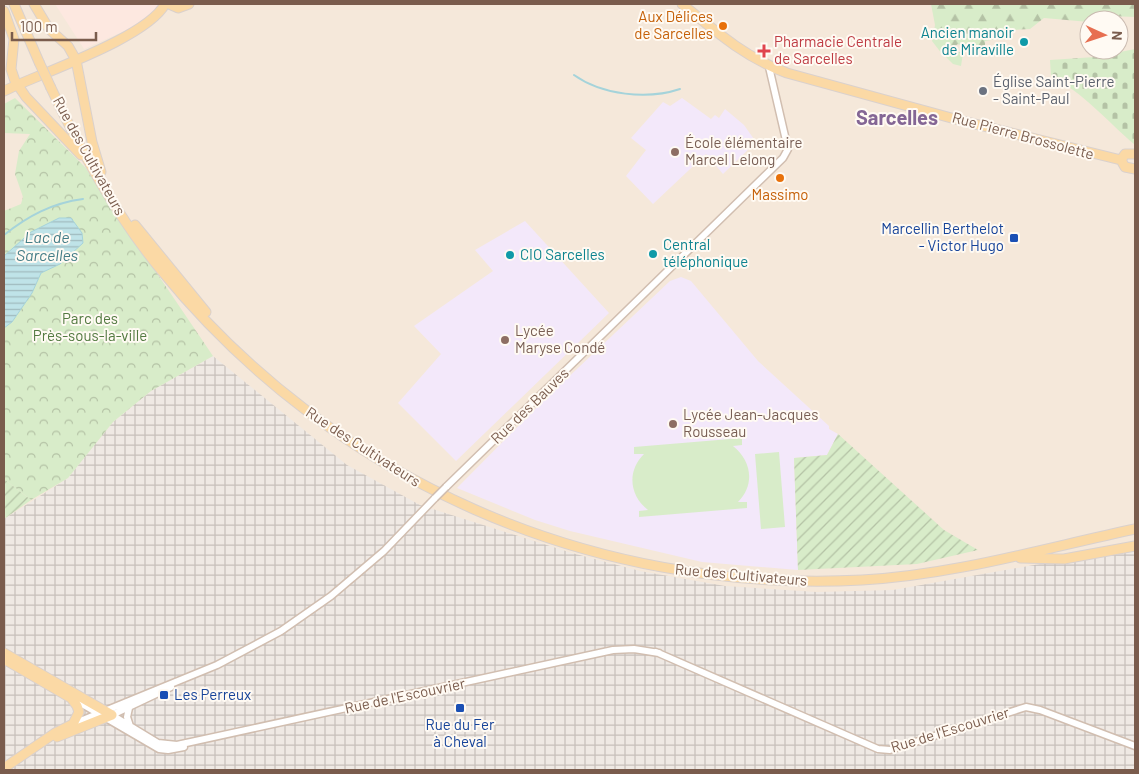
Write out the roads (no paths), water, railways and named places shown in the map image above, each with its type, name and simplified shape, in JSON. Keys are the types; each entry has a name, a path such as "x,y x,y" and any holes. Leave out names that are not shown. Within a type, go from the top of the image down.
{"main road":[{"name":"Rue des Cultivateurs","path":"15,4 89,162 128,225 187,300 255,367 305,409 360,448 418,484 468,508 522,530 587,551 648,565 715,576 787,581 864,580 922,574 1135,528"},
{"path":"34,4 49,29 68,46 76,60 92,142 101,172"},
{"path":"4,91 116,41 170,5 181,7 188,4"},
{"name":"Rue Pierre Brossolette","path":"682,4 737,48 769,66 946,116 1121,160 1125,167 1135,169"},
{"path":"4,11 14,39 12,74 18,85 43,116 89,162"},
{"name":"Rue des Cultivateurs","path":"53,86 126,213 167,267 202,308 246,352 330,422 398,466 461,500 532,528 584,544 646,560 715,571 780,576 828,576 969,565"},
{"path":"1121,160 1125,154 1135,154"},
{"path":"980,562 1030,558 1064,559 1135,546"},
{"path":"4,653 102,715"},
{"path":"4,659 70,698 77,706 79,712 73,724 4,768"},
{"path":"43,742 102,715"}],"street":[{"name":"Rue des Bauves","path":"102,715 129,708 180,681 237,656 303,617 384,551 446,487 784,158 788,150 769,66"},
{"name":"Rue de l'Escouvrier","path":"102,715 122,725 130,726 162,745 196,742 638,645 878,749 890,750 1026,707 1040,710 1135,746"},
{"name":"Rue des Bauves","path":"102,715 160,687 180,681"},
{"path":"70,698 102,715"},
{"path":"129,708 126,717 130,726"},
{"name":"Rue de l'Escouvrier","path":"102,715 164,750 174,750 196,742"},
{"path":"73,724 102,715"}],"water":[{"name":"Lac de Sarcelles","path":"59,218 71,218 82,233 83,243 60,264 41,273 32,293 12,322 4,328 4,256 31,232"}],"waterway":[{"path":"574,75 598,87 625,94 653,94 680,89"},
{"path":"4,235 41,211 83,199"}],"place":[{"name":"Aux Délices de Sarcelles","path":"723,26"},
{"name":"Ancien manoir de Miraville","path":"1024,42"},
{"name":"Pharmacie Centrale de Sarcelles","path":"764,51"},
{"name":"Église Saint-Pierre - Saint-Paul","path":"983,91"},
{"name":"École élémentaire Marcel Lelong","path":"675,152"},
{"name":"Massimo","path":"780,178"},
{"name":"Marcellin Berthelot - Victor Hugo","path":"1014,238"},
{"name":"Central téléphonique","path":"653,254"},
{"name":"CIO Sarcelles","path":"510,255"},
{"name":"Lycée Maryse Condé","path":"505,340"},
{"name":"Lycée Jean-Jacques Rousseau","path":"673,424"},
{"name":"Les Perreux","path":"164,695"},
{"name":"Rue du Fer à Cheval","path":"460,708"}],"district":[{"name":"Sarcelles","path":"897,118"}],"park label":[{"name":"Parc des Près-sous-la-ville","path":"90,328"}]}
